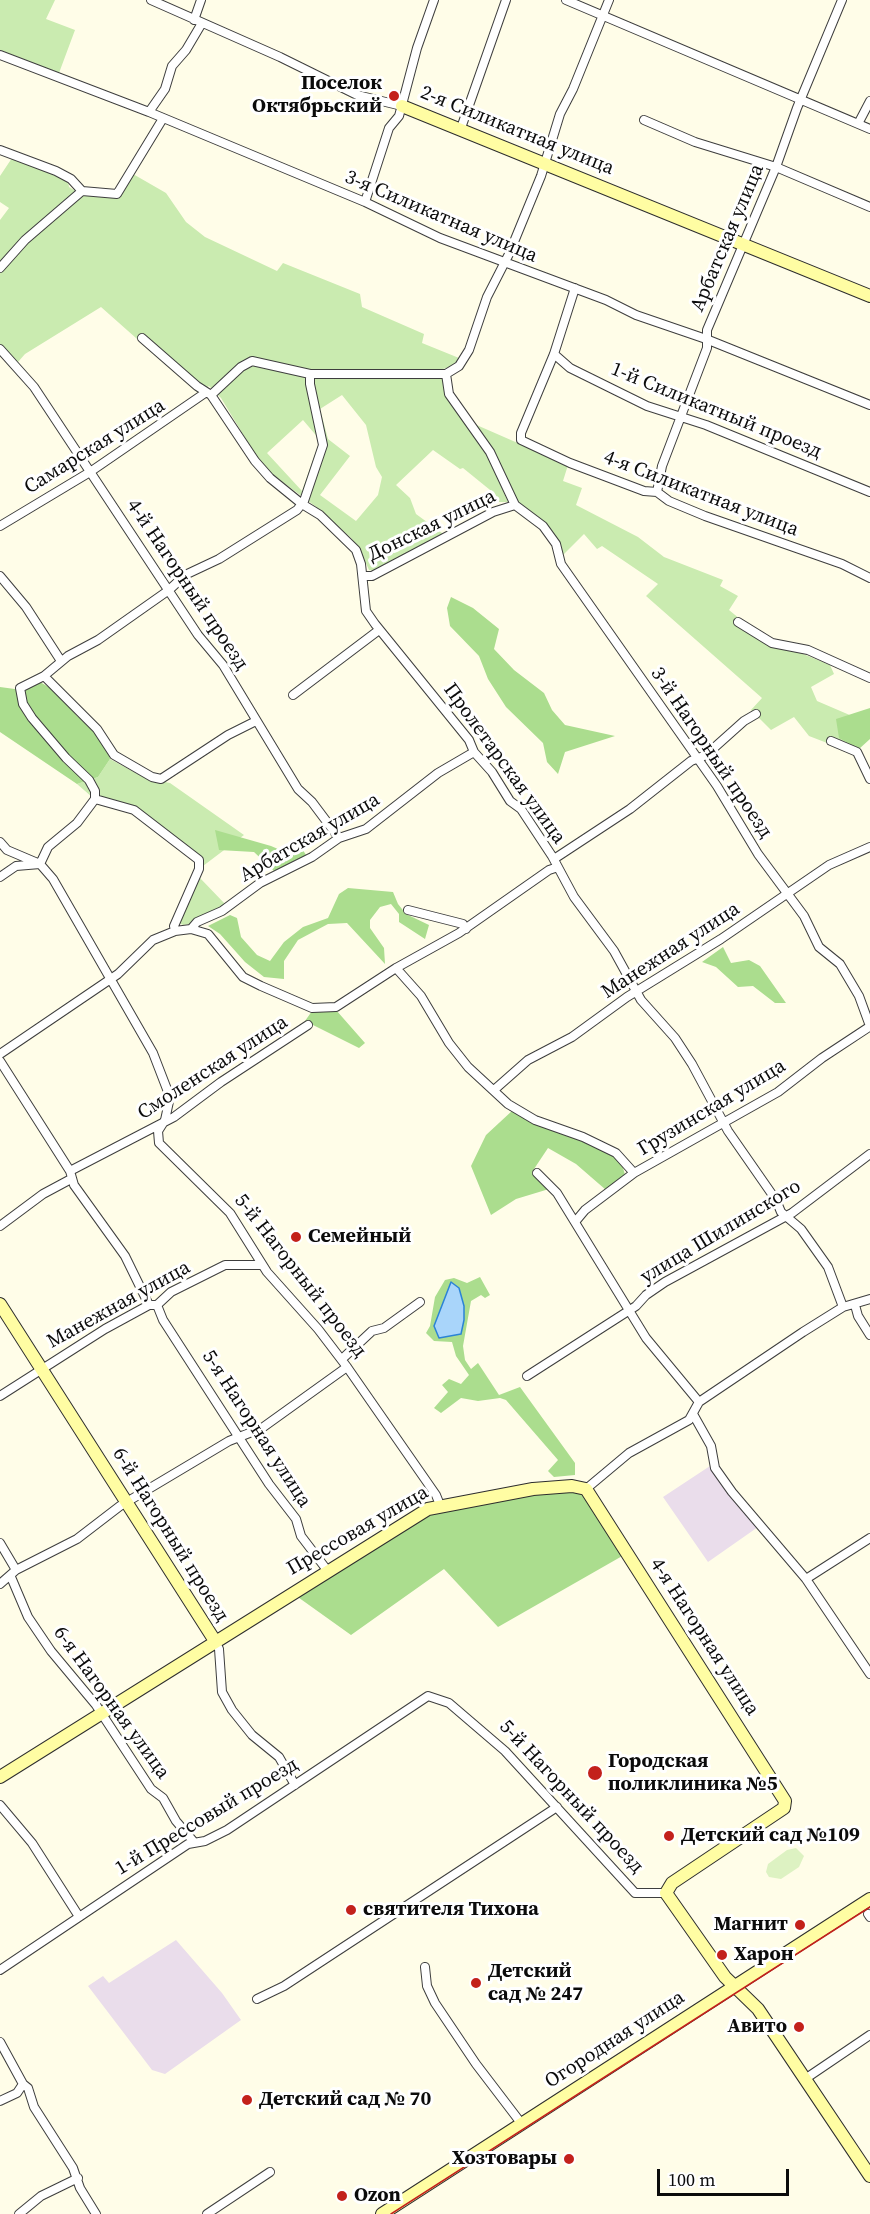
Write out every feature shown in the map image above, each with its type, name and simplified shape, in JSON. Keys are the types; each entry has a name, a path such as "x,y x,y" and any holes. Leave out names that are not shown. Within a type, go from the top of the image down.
{"street":[{"name":"2-я Силикатная улица","path":"150,0 280,57 357,95 402,106 461,128 741,245 870,296"},
{"path":"149,112 165,89 172,66 186,50 198,22 201,0"},
{"path":"364,202 380,150 389,128 399,116 417,48 434,0"},
{"path":"461,128 506,0"},
{"path":"566,0 801,100 859,122 870,129"},
{"path":"0,877 16,866 40,864 48,847 77,823 95,799 95,791 88,780 32,718 23,704 20,688 44,676 98,640 169,590 184,575 219,559 260,535 302,504 324,445 310,384 310,374 446,374 459,366 469,350 487,297 545,163 560,114 573,89 609,0"},
{"name":"Арбатская улица","path":"657,492 662,466 683,416 707,348 707,330 741,245 776,168 842,0"},
{"name":"3-я Силикатная улица","path":"0,55 149,112 162,120 364,202 440,238 574,288 636,315 706,339 870,405"},
{"path":"859,122 870,101"},
{"path":"0,150 56,171 70,179 82,191 117,194 162,120"},
{"path":"644,120 695,142 776,168 870,207"},
{"path":"0,268 25,240 82,191"},
{"path":"554,354 574,288"},
{"name":"Пролетарская улица","path":"142,338 208,394 255,462 302,504 320,515 356,550 363,576 366,611 469,740 474,752 492,772 510,801 521,809 556,863 574,897 614,951 636,993 675,1038 724,1124 785,1217 801,1229 828,1267 843,1307"},
{"name":"4-й Нагорный проезд","path":"1,353 34,387 198,635 223,665 298,789 339,838"},
{"name":"1-й Силикатный проезд","path":"554,354 570,368 647,406 683,416 870,492"},
{"name":"4-я Силикатная улица","path":"554,354 521,434 521,440 530,447 644,491 657,492 669,501 696,512 842,564 870,578"},
{"name":"Самарская улица","path":"0,526 90,472 208,394 241,367 252,361 310,374"},
{"path":"446,374 449,394 500,469 515,505"},
{"name":"Донская улица","path":"363,576 372,576 406,555 429,547 493,512 515,505"},
{"name":"3-й Нагорный проезд","path":"515,505 543,526 556,544 561,564 697,758 758,854 804,916 819,947 840,964 860,996 870,1027"},
{"path":"0,576 26,607 62,662"},
{"path":"738,622 772,643 808,650 870,678"},
{"path":"293,695 379,630"},
{"path":"44,676 79,714 98,729 114,755 145,776 161,779 228,735 256,721"},
{"path":"0,1054 111,978 153,940 175,931 191,929 208,934 243,977 261,986 312,1008 336,1007 396,968 466,929 549,870 697,758 706,755 744,721 756,714"},
{"path":"831,741 857,752 870,779"},
{"name":"Арбатская улица","path":"191,929 198,922 222,911 260,883 312,857 339,838 366,829 438,773 474,752"},
{"path":"95,799 134,810 199,860 199,869 174,926 175,931"},
{"name":"5-й Нагорный проезд","path":"0,842 7,850 40,864 53,879 153,1053 170,1097 165,1120 158,1131 159,1143 230,1212 262,1265 345,1363 436,1495 440,1505"},
{"name":"Манежная улица","path":"494,1090 528,1060 572,1037 829,866 870,847"},
{"path":"408,910 463,924 466,929"},
{"path":"396,968 421,996 449,1043 468,1067 508,1104 535,1120 545,1121 616,1153 634,1173"},
{"name":"Смоленская улица","path":"0,1226 71,1175 165,1120 174,1117 221,1082 308,1025"},
{"name":"Грузинская улица","path":"575,1222 585,1210 634,1173 778,1092 822,1058 870,1027"},
{"name":"5-я Нагорная улица","path":"0,1061 125,1256 153,1305 269,1484 296,1519 301,1536 327,1570"},
{"name":"улица Шилинского","path":"527,1376 630,1310 665,1282 785,1217 870,1154"},
{"path":"537,1173 557,1193 646,1338 699,1402"},
{"name":"Манежная улица","path":"0,1396 171,1292 225,1266 262,1265"},
{"path":"586,1489 629,1453 689,1420 699,1402 843,1307 870,1299"},
{"path":"0,1584 78,1539 98,1521 127,1503 240,1437 262,1428 345,1363 372,1330 384,1328 420,1302"},
{"name":"6-й Нагорный проезд","path":"0,1304 215,1641 219,1649 222,1692 232,1710 252,1735 279,1757 295,1785"},
{"path":"855,1305 858,1316 870,1335"},
{"path":"693,1414 711,1446 715,1468 739,1501 806,1579 870,1672"},
{"name":"Прессовая улица","path":"0,1777 103,1715 327,1570 428,1509 533,1489 572,1486 586,1489"},
{"name":"4-я Нагорная улица","path":"586,1489 781,1792 784,1808 672,1882 666,1893"},
{"path":"806,1579 812,1573 870,1538"},
{"name":"6-я Нагорная улица","path":"0,1543 14,1574 28,1617 51,1651 103,1715 151,1789 163,1797 176,1821 194,1842"},
{"name":"1-й Прессовый проезд","path":"0,1970 78,1915 194,1842 205,1841 227,1830 420,1701 428,1696 433,1698"},
{"name":"5-й Нагорный проезд","path":"433,1698 449,1703 497,1744 635,1893 666,1893"},
{"path":"0,1805 32,1843 78,1915"},
{"path":"257,1999 284,1986 557,1807"},
{"path":"666,1893 734,1986 758,2008 869,2171"},
{"name":"Огородная улица","path":"382,2214 870,1899"},
{"path":"425,1967 427,1986 435,2003 476,2064 521,2123"},
{"path":"805,2079 870,2035"},
{"path":"0,2042 23,2084 28,2088 34,2107 78,2178 80,2188 96,2214"},
{"path":"0,2101 17,2093 23,2084"},
{"path":"207,2214 270,2172"},
{"path":"18,2214 41,2196 78,2178"}],"shaded area":[{"path":"710,1466 758,1527 708,1562 663,1497"},
{"path":"176,1940 222,1993 241,2020 165,2074 152,2070 88,1986 103,1976 109,1983"}],"green space":[{"path":"0,0 55,0 46,19 75,30 59,73 0,50"},
{"path":"12,158 55,173 68,181 69,187 84,196 119,196 133,174 166,193 186,222 205,237 277,271 283,263 360,294 362,307 424,334 422,343 459,358 453,366 443,369 443,383 447,394 487,453 508,502 499,502 495,494 463,468 460,469 433,450 396,485 410,498 416,514 446,536 406,553 375,571 369,570 359,548 351,538 315,506 273,475 258,459 221,398 209,386 198,393 101,307 25,354 18,362 0,346 0,220 9,208 0,202 0,176","holes":["342,395 366,425 376,467 382,477 378,495 356,521 320,495 350,456 328,439 320,409","303,420 320,440 302,491 267,453"]},
{"path":"472,423 568,465 563,481 582,488 576,505 638,537 664,557 723,580 720,586 738,596 729,610 751,628 791,649 830,665 834,674 811,687 817,701 852,716 859,749 853,753 809,736 794,717 771,730 751,710 762,698 646,596 658,584 602,546 597,549 584,534 562,556 559,541 518,503 503,469"},
{"path":"451,597 473,608 499,629 494,649 514,670 544,693 552,710 565,725 615,736 565,752 558,774 547,762 543,743 506,707 488,679 479,656 450,626 447,608"},
{"path":"40,682 57,692 77,716 97,731 107,745 110,759 98,777 77,784 0,732 0,687 22,690"},
{"path":"870,708 870,739 859,749 839,738 836,719"},
{"path":"110,759 145,778 170,783 244,835 203,866 201,858 150,817 92,797 77,784 98,777"},
{"path":"215,830 285,852 301,847 306,855 274,871 254,852 219,850"},
{"path":"200,878 226,905 191,924 183,925 179,923 189,897"},
{"path":"348,888 393,892 398,904 406,914 429,925 425,939 399,922 399,914 391,904 380,907 370,920 370,928 384,948 385,964 347,923 328,924 298,940 284,961 284,979 264,977 245,962 220,934 208,926 230,915 237,918 241,937 257,955 270,961 284,942 303,927 328,918 339,894"},
{"path":"723,947 731,963 749,960 760,966 786,1003 775,1003 753,986 738,987 716,967 702,962"},
{"path":"336,1010 365,1043 359,1048 305,1021 312,1011"},
{"path":"513,1110 614,1156 622,1164 625,1175 606,1190 576,1164 548,1148 532,1172 549,1189 516,1199 491,1215 471,1166 486,1135"},
{"path":"480,1277 490,1295 485,1298 481,1295 471,1301 463,1346 465,1360 471,1369 478,1363 499,1395 520,1387 575,1463 575,1475 554,1477 548,1471 558,1460 506,1400 500,1398 478,1401 461,1398 441,1413 434,1408 448,1392 442,1385 449,1379 461,1384 469,1375 456,1356 452,1342 434,1341 426,1333 430,1326 435,1297 445,1280 454,1278 467,1283"},
{"path":"534,1491 572,1491 582,1495 590,1501 624,1555 498,1627 444,1569 351,1635 295,1595 428,1514"},
{"path":"796,1848 804,1856 799,1867 781,1879 769,1877 766,1872 768,1864 787,1850"}],"water":[{"path":"451,1282 459,1288 464,1306 461,1334 439,1338 434,1326"}],"tram line":[{"path":"391,2214 870,1907"}],"place":[{"name":"Поселок Октябрьский","path":"394,96"},
{"name":"Семейный","path":"296,1237"},
{"name":"Городская поликлиника №5","path":"595,1773"},
{"name":"Детский сад №109","path":"669,1836"},
{"name":"святителя Тихона","path":"351,1910"},
{"name":"Магнит","path":"800,1925"},
{"name":"Харон","path":"722,1955"},
{"name":"Детский сад № 247","path":"476,1983"},
{"name":"Авито","path":"799,2027"},
{"name":"Детский сад № 70","path":"247,2100"},
{"name":"Хозтовары","path":"569,2159"},
{"name":"Ozon","path":"342,2196"}]}
